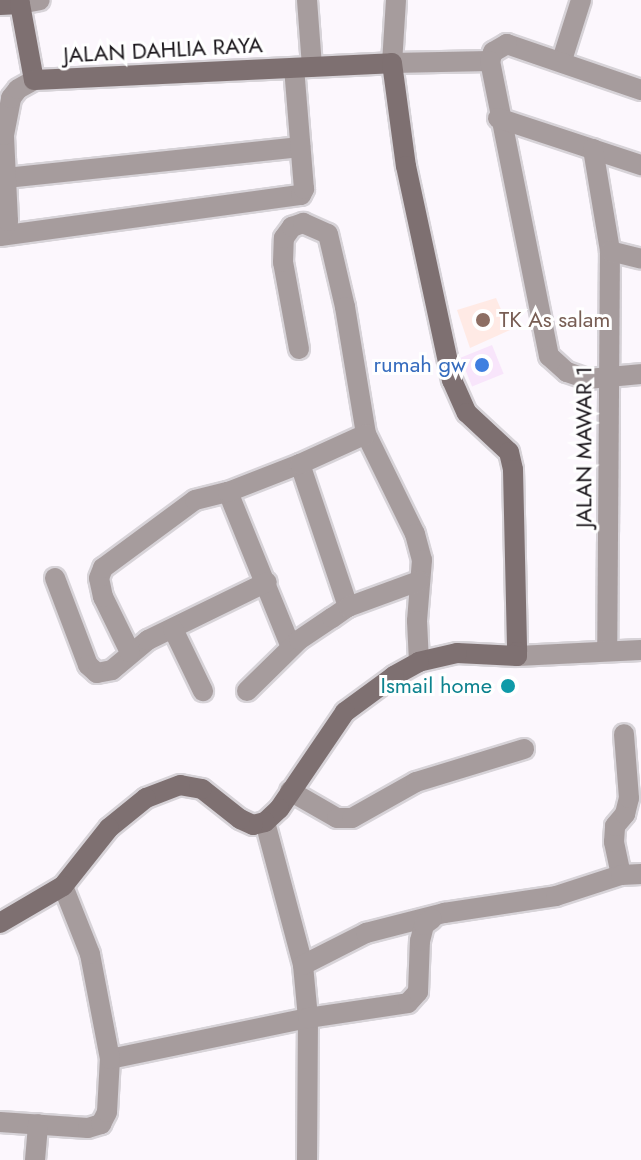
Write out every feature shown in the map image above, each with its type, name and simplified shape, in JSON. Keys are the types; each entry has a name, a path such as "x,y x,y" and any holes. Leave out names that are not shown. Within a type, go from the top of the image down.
{"street":[{"path":"0,236 294,198 304,189 300,147 307,0"},
{"path":"396,0 392,63 406,166 452,380 467,413 509,452 513,470 517,656"},
{"path":"562,60 581,0"},
{"name":"JALAN DAHLIA RAYA","path":"20,2 34,80 392,63"},
{"path":"641,90 562,60 507,44 493,52 490,61 498,118 549,356 567,372 587,379 641,374"},
{"path":"392,63 490,61"},
{"path":"0,236 8,221 4,135 11,98 18,89 34,80"},
{"path":"498,118 641,165"},
{"path":"6,178 300,147"},
{"name":"JALAN MAWAR 1","path":"593,149 610,251 607,651"},
{"path":"299,349 283,262 284,238 292,227 303,223 328,234 345,307 366,434 415,534 422,560 419,662"},
{"path":"610,251 641,259"},
{"path":"130,652 103,597 99,578 103,568 195,500 228,492 366,434"},
{"path":"300,464 348,607"},
{"path":"228,492 291,647"},
{"path":"55,578 88,665 97,673 112,670 130,652 267,582"},
{"path":"247,691 291,647 348,607 419,581"},
{"path":"173,629 203,691"},
{"path":"0,923 63,886 109,828 146,798 166,788 180,785 202,789 240,819 253,825 265,822 345,712 419,662 457,653 517,656 641,650"},
{"path":"110,1059 308,1018 408,1003 415,998 420,981 420,941 424,925 432,919 444,913 556,896 631,875 614,842 615,826 625,814 629,798 624,734"},
{"path":"290,791 337,818 352,818 416,782 524,749"},
{"path":"265,822 303,965 308,1018 307,1160"},
{"path":"0,1122 88,1128 101,1124 107,1112 110,1059 90,954 63,886"},
{"path":"303,965 366,933 432,919"},
{"path":"35,1160 38,1124"}],"shaded area":[{"name":"TK As salam","path":"496,298 510,330 470,348 457,310"},
{"path":"492,345 504,374 472,386 460,358"}],"place":[{"name":"TK As salam","path":"483,320"},
{"name":"rumah gw","path":"482,365"},
{"name":"Ismail home","path":"508,686"}]}
